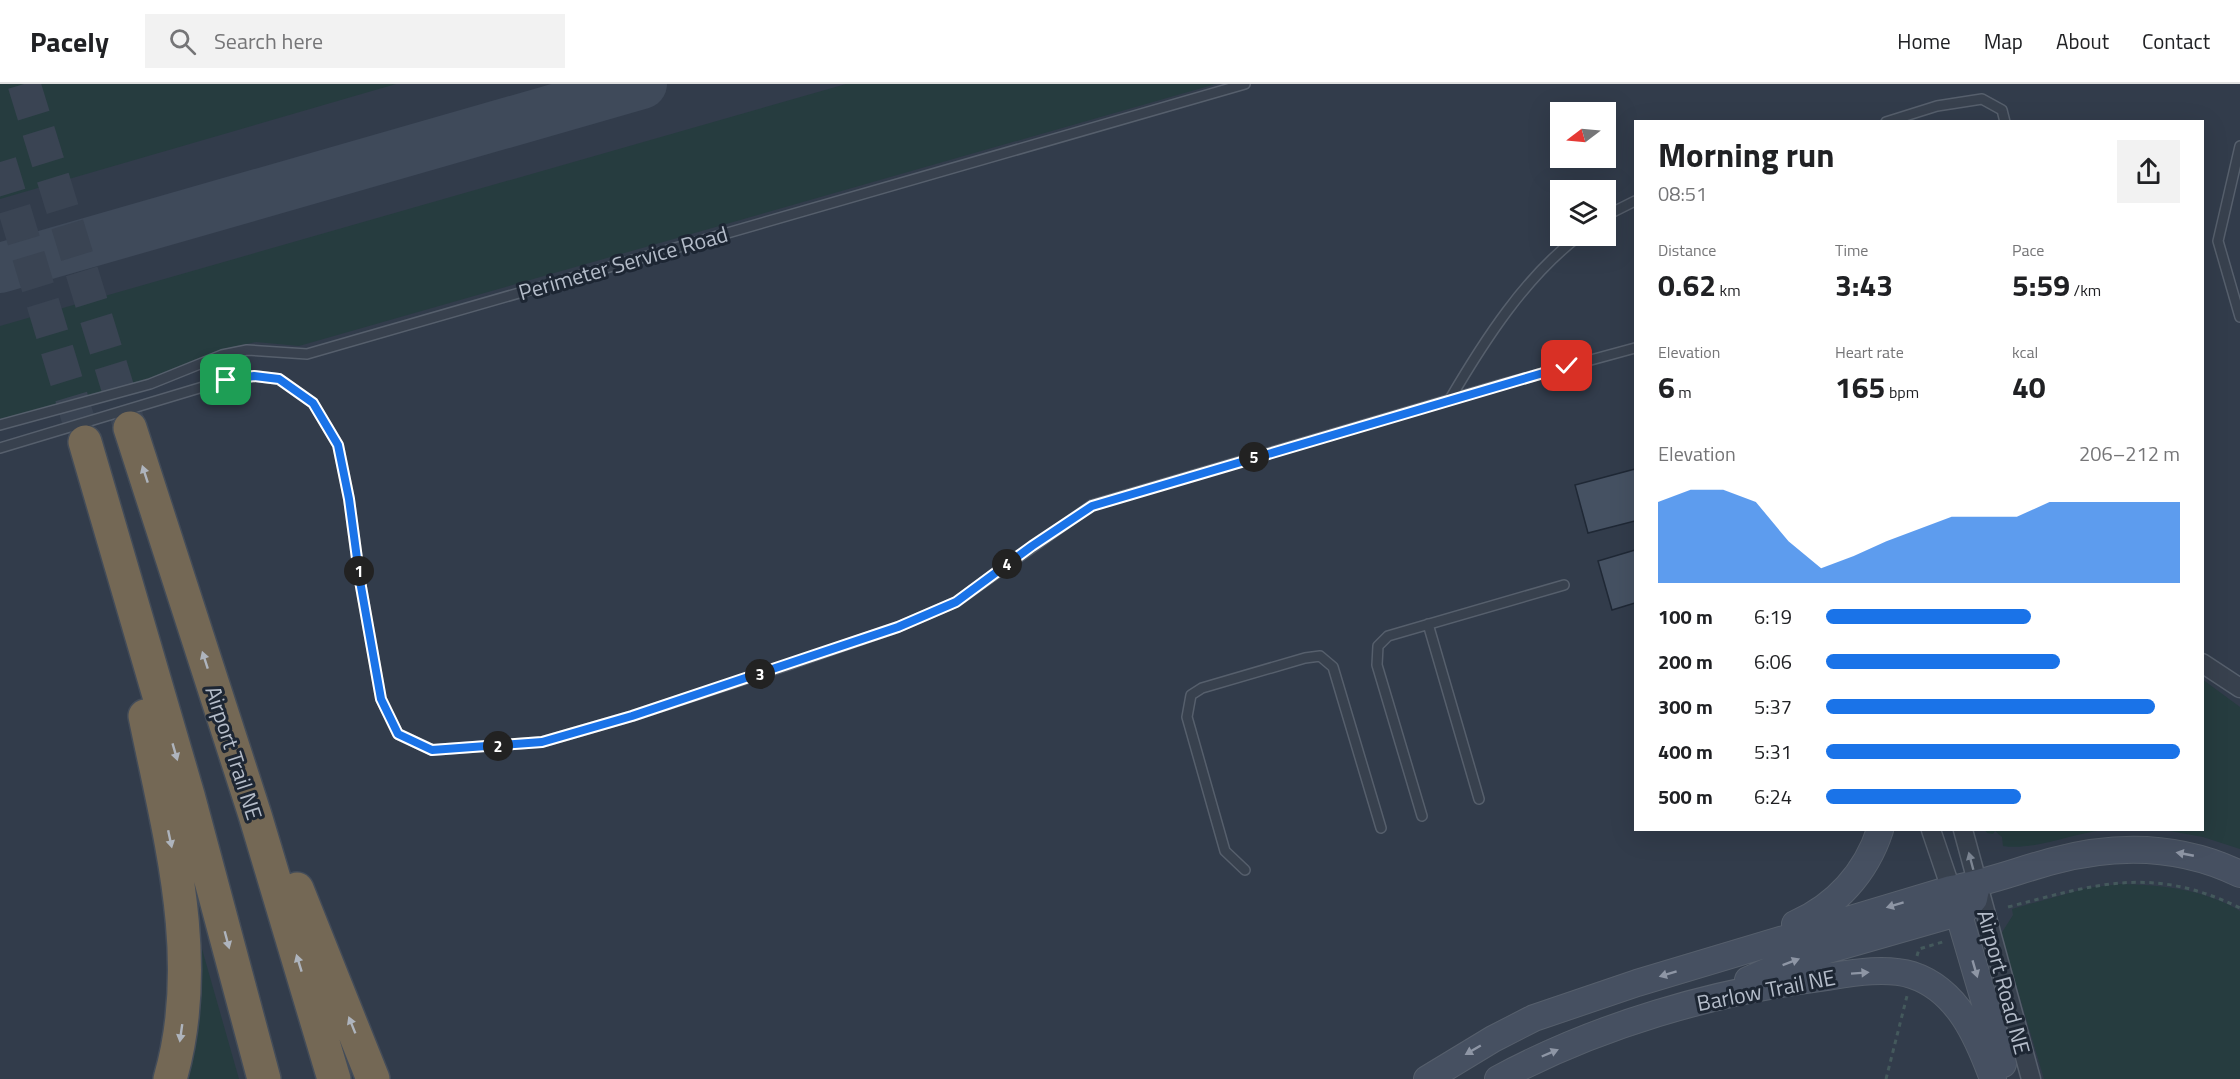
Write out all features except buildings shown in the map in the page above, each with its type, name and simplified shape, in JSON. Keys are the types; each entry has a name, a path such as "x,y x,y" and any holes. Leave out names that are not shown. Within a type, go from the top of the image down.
{"highway":[{"name":"Airport Trail NE","path":"130,428 255,815 334,1079"},
{"path":"85,442 188,795 264,1079"},
{"path":"106,514 175,862 184,935 185,1002 178,1051 170,1079"},
{"path":"255,815 275,835 373,1079"}],"main road":[{"path":"1713,960 1812,916 1827,906 1853,881 1864,865 1880,831"},
{"name":"Airport Road NE","path":"1955,901 1977,884 2074,855 2127,849 2161,850 2191,855 2240,874"},
{"path":"1699,1002 1793,960 1955,901 2008,1079"},
{"name":"Barlow Trail NE","path":"1427,1079 1493,1039 1534,1018 1713,960 1955,901"},
{"name":"Barlow Trail NE","path":"1498,1079 1566,1047 1699,1002 1803,980 1883,972 1912,975 1936,989 1962,1012 1978,1040 1993,1079"}],"street":[{"path":"2204,664 2240,688"},
{"path":"1931,831 1955,901"},
{"name":"Airport Road NE","path":"1963,831 2031,1079"}],"lane":[{"name":"Perimeter Service Road","path":"0,425 150,384 222,355 247,350 307,354 1245,84"},
{"path":"1892,120 1937,106 1982,99 2002,110 2004,120"},
{"path":"2240,146 2218,241 2240,317"},
{"path":"1616,210 1634,202"},
{"path":"1450,399 1473,360 1520,295 1565,246"},
{"path":"0,448 226,380 254,376 279,379 313,403 338,445 349,499 360,581 381,699 398,734 432,750 542,742 632,716 898,627 956,602 1032,546 1092,506 1450,399 1634,348"},
{"path":"1422,816 1377,665 1378,646 1388,636 1564,585"},
{"path":"1428,624 1479,800"},
{"path":"1245,870 1225,851 1187,717 1191,696 1211,686 1305,658 1320,657 1333,667 1381,828"}],"path":[{"path":"2008,908 2089,886 2135,881 2187,888 2208,894 2240,908"},
{"path":"1915,962 1919,949 1954,939"},
{"path":"1886,1079 1908,988"}],"shaded area":[{"path":"0,84 2240,84 2240,1079 0,1079"}],"green space":[{"path":"0,84 396,84 0,199"},
{"path":"846,84 1216,84 299,346 256,342 223,349 178,370 105,392 0,419 0,326"},
{"path":"2204,680 2240,707 2240,849 2203,837 2170,831 2204,831"},
{"path":"1995,831 2099,831 2015,847 2003,846 2002,837"},
{"path":"2120,884 2197,893 2240,911 2240,1079 2044,1079 2001,934 2013,915 2012,909 2087,888"},
{"path":"202,949 239,1079 184,1079 195,951"}],"taxiway":[{"path":"0,268 642,84"}],"tunnel":[{"path":"24,84 130,428"},
{"path":"0,162 85,442"}],"route":[{"path":"226,380 254,376 279,379 313,403 338,445 349,499 360,581 381,699 398,734 432,750 542,742 632,716 788,665 898,627 956,602 1032,546 1092,506 1221,466 1567,366"}]}
